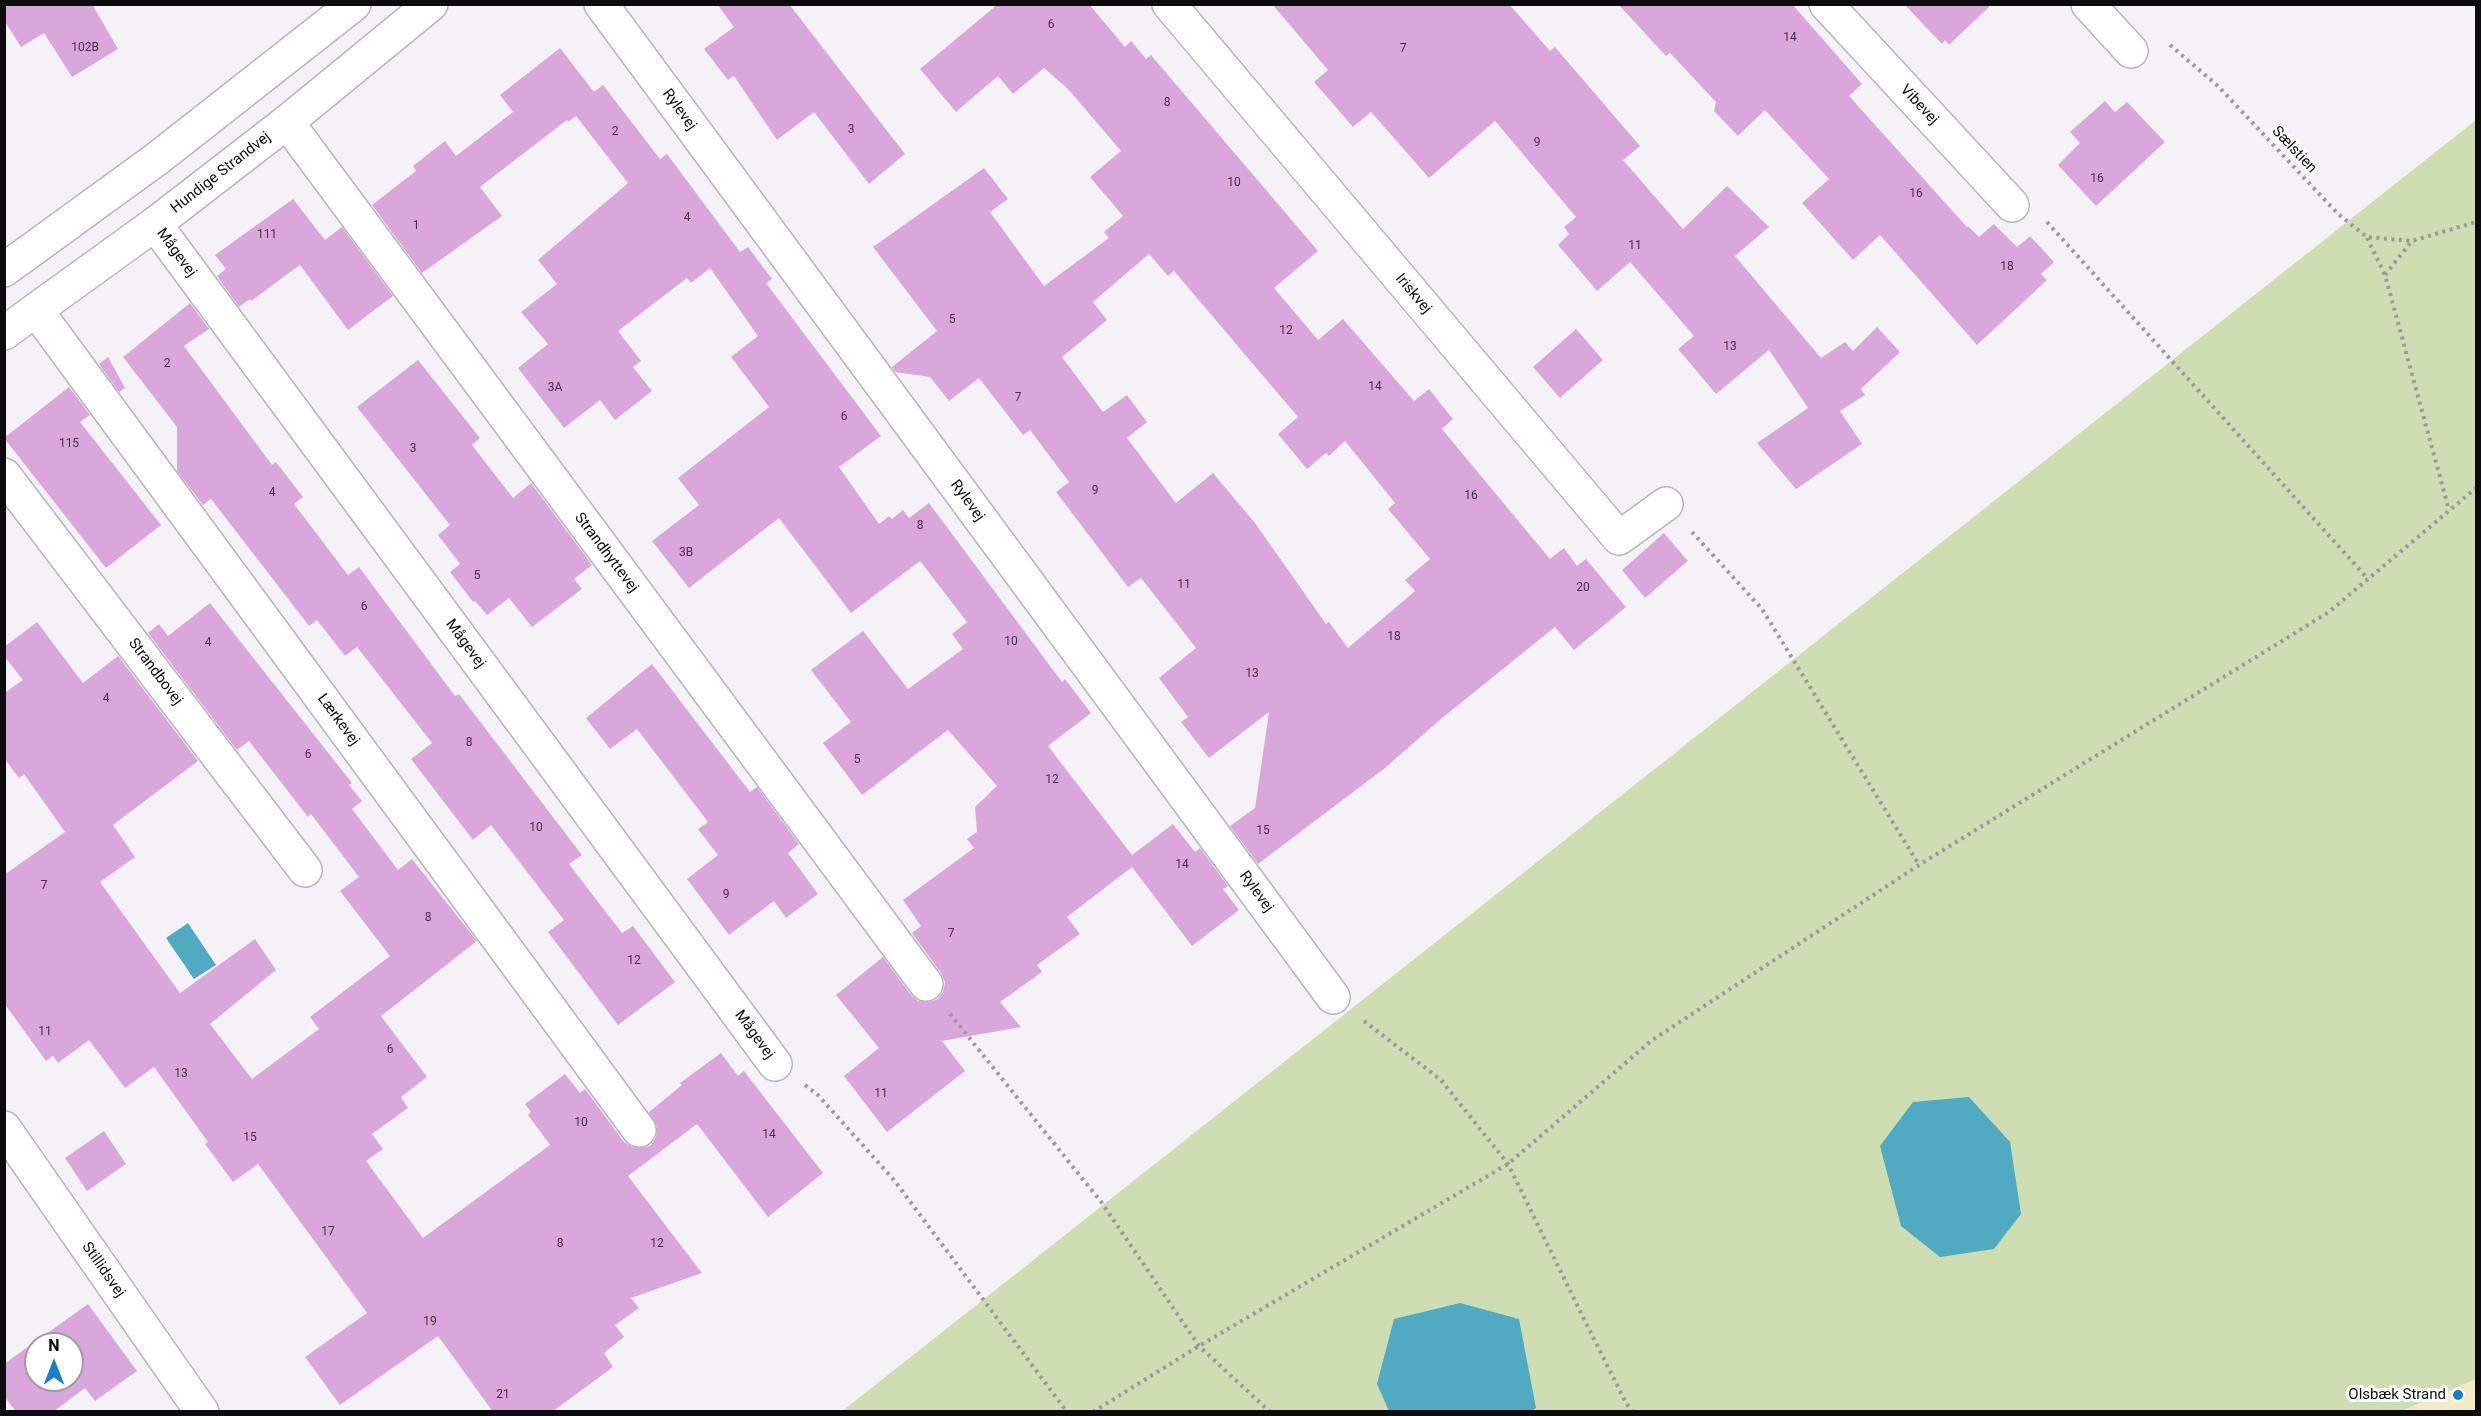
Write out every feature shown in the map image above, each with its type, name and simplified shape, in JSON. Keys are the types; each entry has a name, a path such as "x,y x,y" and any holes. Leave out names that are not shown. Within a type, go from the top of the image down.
{"street":[{"path":"4,270 158,158 354,4"},
{"name":"Hundige Strandvej","path":"4,333 155,224 287,122 431,4"},
{"name":"Rylevej","path":"601,4 1334,997"},
{"name":"Iriskvej","path":"1169,4 1619,538 1666,504"},
{"name":"Vibevej","path":"1826,4 2012,205"},
{"path":"2088,4 2131,51"},
{"name":"Strandhyttevej","path":"287,122 926,984"},
{"name":"Mågevej","path":"155,224 775,1064"},
{"name":"Lærkevej","path":"36,310 639,1130"},
{"name":"Strandbovej","path":"4,475 304,870"},
{"name":"Stillidsvej","path":"4,1128 202,1412"}],"path":[{"name":"Sælstien","path":"2168,42 2218,87 2338,214 2367,237"},
{"path":"2012,205 2041,214 2368,579"},
{"path":"2367,237 2412,241 2476,222"},
{"path":"2367,237 2385,275 2450,510"},
{"path":"2385,275 2412,241"},
{"path":"1093,1412 1199,1346 1508,1164 1651,1041 1919,865 2329,612 2476,488"},
{"path":"1666,504 1762,609 1919,865"},
{"path":"926,984 1102,1203 1199,1346 1270,1412"},
{"path":"1334,997 1441,1080 1508,1164 1626,1403 1634,1412"},
{"path":"775,1064 817,1094 894,1180 1067,1412"}],"green space":[{"path":"2476,120 2476,1379 2401,1412 841,1412"}],"sand":[{"name":"Olsbæk Strand","path":"2476,1379 2476,1411 2401,1411"}],"water":[{"path":"188,923 216,965 194,979 166,938"},
{"path":"1969,1097 2010,1142 2021,1214 1994,1249 1940,1257 1901,1226 1880,1146 1913,1102"},
{"path":"1460,1303 1519,1319 1536,1408 1532,1411 1389,1411 1377,1384 1394,1319"}],"building":[{"path":"4,4 92,4 118,49 72,77 44,33 21,47 4,20"},
{"path":"717,4 789,4 905,154 869,184 814,112 777,140 734,76 728,80 704,49 734,27"},
{"path":"998,4 1089,4 1125,47 1131,41 1146,59 1151,55 1318,251 1274,288 1318,340 1343,319 1414,401 1429,389 1453,419 1442,429 1550,559 1564,548 1577,566 1586,559 1626,607 1574,650 1555,627 1441,719 1385,768 1258,864 1230,826 1255,808 1269,712 1209,758 1181,722 1188,717 1159,678 1196,648 1141,578 1128,587 1056,492 1069,482 1030,430 1023,435 979,378 949,401 930,377 895,372 892,367 937,331 873,247 984,168 1008,199 990,212 1044,286 1109,238 1104,232 1123,216 1090,177 1121,151 1068,89 1044,68 1013,94 998,76 956,112 920,69","holes":["1149,254 1168,276 1174,271 1298,417 1278,434 1307,469 1326,453 1329,456 1345,441 1395,503 1388,509 1430,559 1405,580 1415,591 1348,648 1329,622 1326,624 1255,523 1213,473 1176,503 1127,438 1147,422 1127,395 1103,412 1062,357 1107,320 1093,302"]},
{"path":"1272,4 1509,4 1550,51 1555,47 1640,146 1623,160 1683,229 1727,186 1769,227 1735,256 1821,358 1845,342 1853,351 1877,327 1900,352 1861,389 1865,395 1840,411 1862,444 1796,489 1757,443 1808,408 1769,350 1716,394 1678,349 1694,336 1630,262 1597,291 1558,245 1569,234 1564,227 1576,217 1495,121 1429,178 1371,112 1353,127 1314,82 1328,70"},
{"path":"1618,4 1792,4 1862,84 1849,96 1967,227 1979,237 1994,224 2017,247 2030,236 2054,262 2041,274 2047,280 1977,345 1880,235 1853,260 1802,203 1829,179 1765,110 1738,136 1714,111 1716,102 1670,53 1666,56"},
{"path":"1904,4 1992,4 1949,45 1945,40 1942,44"},
{"path":"560,48 594,92 603,85 660,159 667,154 740,252 748,247 772,279 766,283 881,436 839,467 879,524 889,516 892,519 903,510 909,518 929,503 1062,682 1065,679 1091,713 1048,746 1132,855 1173,824 1195,852 1200,848 1228,886 1223,889 1239,910 1192,946 1132,867 1067,917 1080,934 1037,965 1042,972 1000,1002 1021,1027 942,1041 965,1071 887,1132 844,1076 879,1048 836,995 883,957 918,1001 929,1002 938,999 943,992 945,982 912,933 921,926 903,900 974,848 967,839 977,832 975,807 997,786 948,730 862,795 823,743 851,722 811,670 863,631 908,689 963,649 952,634 967,622 920,561 851,613 779,518 689,588 652,541 699,505 678,478 769,407 731,357 758,336 710,268 691,283 687,278 618,331 641,361 633,367 652,391 615,420 600,400 564,428 518,368 548,344 521,312 557,284 538,260 628,183 576,116 568,122 567,120 480,187 502,216 422,273 372,205 416,171 413,166 445,141 456,156 513,112 500,95"},
{"path":"2105,101 2115,112 2127,102 2165,142 2096,206 2058,165 2080,143 2070,132"},
{"path":"293,199 325,240 342,227 393,296 348,330 300,265 251,301 250,299 239,307 217,276 226,269 215,255"},
{"path":"190,303 209,329 184,346 272,465 276,462 303,497 294,504 348,575 359,567 455,696 459,694 582,855 569,864 622,933 633,926 675,982 618,1025 548,932 564,920 491,825 473,840 411,759 432,743 357,647 345,656 317,620 309,626 211,499 203,505 177,471 177,427 123,357"},
{"path":"1576,329 1603,360 1560,398 1533,367"},
{"path":"108,357 125,388 119,392 99,364"},
{"path":"418,360 480,438 472,445 513,498 531,483 592,565 574,579 582,589 532,627 509,598 487,615 475,601 473,602 450,572 460,564 438,535 450,525 357,407"},
{"path":"69,387 90,415 80,422 161,525 106,568 4,438"},
{"path":"1664,533 1688,561 1645,598 1622,570"},
{"path":"210,603 352,783 349,785 362,801 352,809 398,870 412,859 477,941 381,1016 427,1077 401,1097 408,1108 372,1134 383,1149 366,1161 423,1238 550,1145 528,1115 531,1112 525,1104 565,1074 580,1093 585,1089 624,1142 632,1147 642,1148 651,1145 656,1137 657,1127 649,1112 682,1085 680,1083 721,1053 738,1076 744,1071 823,1173 768,1217 697,1124 628,1176 702,1273 631,1298 639,1308 615,1325 624,1337 604,1353 613,1367 552,1412 493,1412 438,1336 340,1405 305,1357 367,1313 258,1164 233,1182 205,1144 208,1142 154,1067 125,1088 89,1040 58,1063 53,1056 46,1061 4,1003 4,875 65,832 24,774 19,778 4,758 4,693 23,680 4,656 4,647 37,622 83,683 118,656 198,761 113,825 135,857 100,882 180,993 255,939 276,970 210,1024 252,1079 319,1029 310,1017 390,956 340,891 359,877 311,814 308,817 249,741 237,750 148,633 159,624 168,636"},
{"path":"652,664 750,792 757,787 799,844 788,853 818,894 786,918 774,901 729,935 687,879 718,855 698,829 708,822 637,729 610,749 586,718"},
{"path":"104,1131 126,1164 87,1191 65,1158"},
{"path":"88,1304 137,1371 95,1401 85,1388 84,1332 49,1332"},
{"path":"24,1350 24,1392 80,1392 53,1412 16,1412 4,1396 4,1364"}],"place":[{"name":"Olsbæk Strand","path":"2458,1395"}]}
